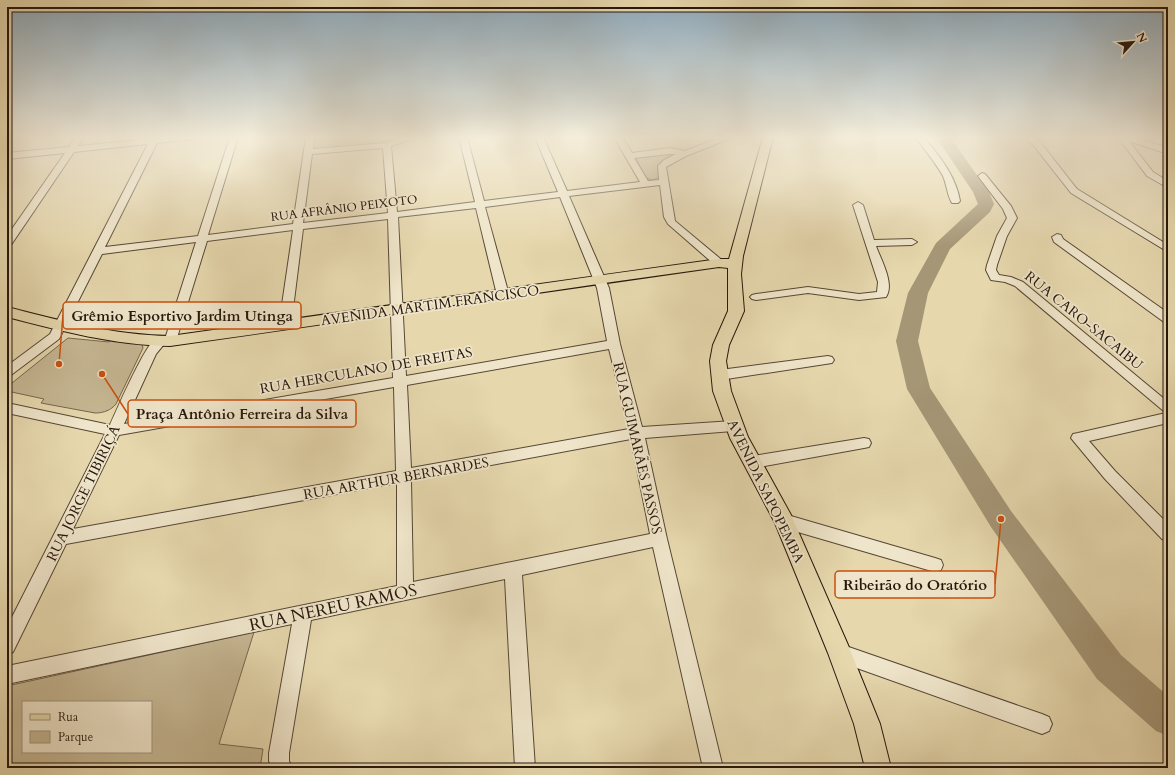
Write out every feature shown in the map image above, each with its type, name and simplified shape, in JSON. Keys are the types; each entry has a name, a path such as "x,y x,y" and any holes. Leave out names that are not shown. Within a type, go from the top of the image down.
{"main road":[{"name":"AVENIDA SAPOPEMBA","path":"756,173 727,264 734,280 736,311 719,351 718,361 722,390 733,426 784,521 840,653 867,724 878,768"},
{"name":"AVENIDA MARTIM FRANCISCO","path":"7,312 60,326 109,336 165,341 727,264"}],"street":[{"path":"7,243 55,173"},
{"path":"7,372 54,336 138,173"},
{"name":"RUA JORGE TIBIRIÇÁ","path":"7,646 114,431 151,352 165,341 202,239 223,173"},
{"path":"285,325 305,173"},
{"path":"389,173 393,216 404,476 405,592"},
{"path":"472,173 503,295"},
{"name":"RUA GUIMARÃES PASSOS","path":"555,173 601,281 614,344 637,434 659,540 713,768"},
{"path":"639,173 646,185"},
{"path":"664,173 669,217 671,222 727,264"},
{"path":"944,173 951,185 955,201"},
{"path":"1060,173 1074,191 1168,249"},
{"path":"1149,173 1168,185"},
{"name":"RUA CARO-SACAIBU","path":"982,176 1011,214 1011,222 1000,241 992,265 991,270 995,278 1007,279 1018,284 1168,409"},
{"name":"RUA AFRÂNIO PEIXOTO","path":"98,251 664,182"},
{"path":"756,297 808,290 859,297 879,296 883,293 883,282 858,205"},
{"path":"1057,237 1058,240 1168,319"},
{"path":"870,244 912,242"},
{"name":"RUA HERCULANO DE FREITAS","path":"7,408 114,431 400,380 614,344"},
{"path":"720,374 828,360"},
{"path":"1168,418 1078,438 1106,471 1168,534"},
{"name":"RUA ARTHUR BERNARDES","path":"61,538 637,434 733,426"},
{"path":"753,462 864,443"},
{"path":"784,521 935,565"},
{"name":"RUA NEREU RAMOS","path":"7,675 659,540"},
{"path":"513,570 525,768"},
{"path":"282,768 279,761 279,753 303,613"},
{"path":"840,653 1042,724"}],"green space":[{"path":"643,173 659,173 659,177 653,180 645,178"},
{"path":"68,338 109,342 112,339 142,344 143,348 116,404 112,408 104,412 95,413 41,403 44,399 7,391 7,387"},
{"path":"254,632 219,744 263,749 260,768 7,768 7,686"}],"waterway":[{"path":"968,173 981,192 986,204 984,208 942,247 918,293 907,341 919,389 1001,519 1109,667 1168,719"}],"place":[{"name":"Grêmio Esportivo Jardim Utinga","path":"59,364"},
{"name":"Praça Antônio Ferreira da Silva","path":"102,374"},
{"name":"Ribeirão do Oratório","path":"1001,519"}]}
